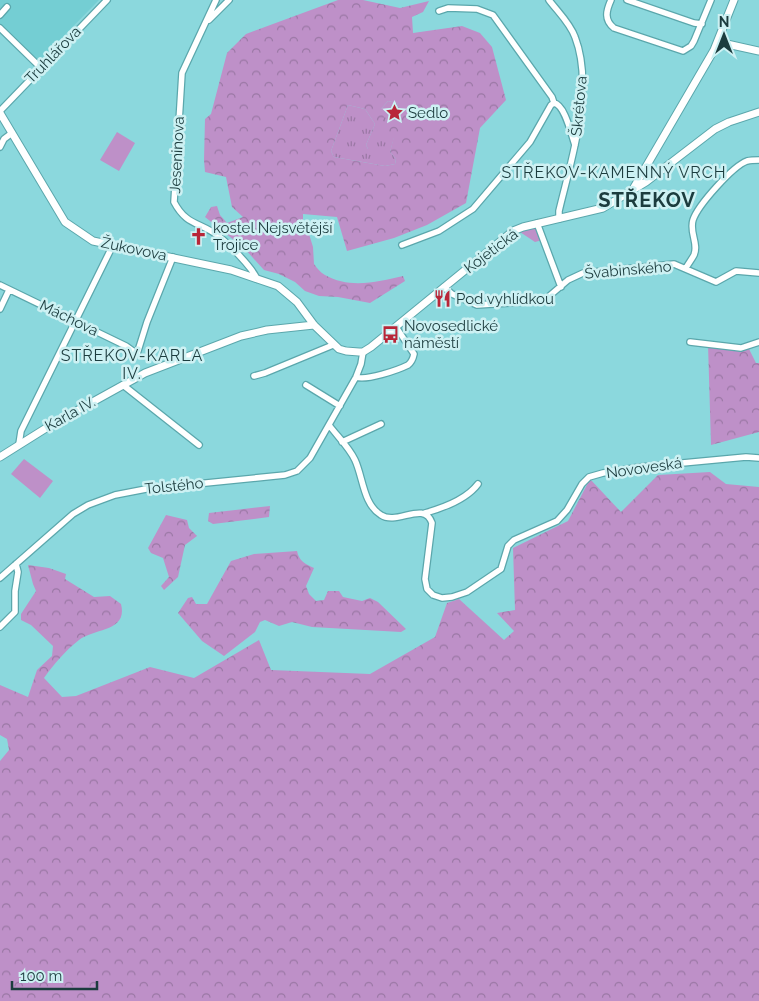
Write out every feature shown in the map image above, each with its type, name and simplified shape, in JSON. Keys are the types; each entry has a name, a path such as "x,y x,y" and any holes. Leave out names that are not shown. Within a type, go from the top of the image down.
{"street":[{"name":"Truhlářova","path":"0,112 107,0"},
{"name":"Jeseninova","path":"216,0 182,73 174,202 180,213 217,235 254,271 257,279"},
{"path":"205,25 228,0"},
{"name":"Škrétova","path":"548,0 575,36 581,56 583,86 575,145 559,219"},
{"path":"611,0 606,14 608,23 614,28 683,51 691,46 711,0"},
{"path":"632,191 718,42 734,0"},
{"path":"631,1 694,24 702,24"},
{"path":"0,15 7,7"},
{"path":"439,10 448,8 477,9 493,15 552,97 554,103 563,109 575,145"},
{"path":"0,28 41,68"},
{"path":"718,42 759,51"},
{"path":"402,245 439,231 473,209 530,142 550,105 554,103"},
{"name":"Žukovova","path":"0,112 65,222 93,241 231,270 278,286 297,302 314,325"},
{"name":"Kojetická","path":"396,326 513,231 603,208 646,182 716,129 729,122 759,112"},
{"path":"0,146 4,138 12,133"},
{"path":"686,268 695,254 692,221 703,202 710,193 740,166 747,161 759,160"},
{"path":"538,224 561,287"},
{"path":"19,444 21,431 113,245"},
{"name":"Máchova","path":"0,285 126,346 137,354 147,322 173,258"},
{"name":"Švabinského","path":"444,287 452,294 478,305 539,301 547,298 576,275 583,273 674,264 716,282 736,271 759,273"},
{"path":"0,308 9,290"},
{"path":"314,325 333,344 346,351 363,352 396,326 414,354 412,361 390,372 361,379 356,377"},
{"name":"Karla IV.","path":"0,457 19,444 145,373 241,336 267,330 314,325"},
{"path":"690,342 741,348 759,342"},
{"path":"254,376 333,344"},
{"path":"306,385 340,406 356,377 363,352"},
{"path":"123,385 199,445"},
{"name":"Tolstého","path":"0,578 73,514 88,505 115,495 146,489 285,475 297,471 310,458 340,406"},
{"path":"342,442 381,424"},
{"path":"329,425 354,459 374,510 382,516 390,518 436,510 460,499 478,484"},
{"name":"Novoveská","path":"424,513 430,517 432,523 424,579 428,590 433,595 442,598 452,598 467,592 501,569 508,546 514,540 557,521 567,510 582,484 590,477 640,467 746,457 759,458"},
{"path":"0,628 15,612 14,590 18,572 16,564"}],"shaded area":[{"path":"0,0 99,0 39,61 0,24"}],"green space":[{"path":"338,0 363,0 400,8 429,1 423,12 412,17 413,33 462,26 480,33 492,47 506,100 480,128 466,203 427,225 394,238 347,251 337,217 303,214 303,226 309,234 313,247 314,264 324,274 344,282 354,283 374,282 403,276 405,281 370,303 338,297 319,296 305,291 295,282 279,274 264,270 244,248 205,217 211,207 217,206 220,215 227,223 243,217 232,207 226,177 205,172 204,160 205,119 211,114 227,53 246,34","holes":["388,101 397,103 401,113 387,131 394,136 390,152 396,159 395,164 385,166 334,157 331,151 348,105 365,109 375,124 366,145 368,149 384,117 381,109"]},
{"path":"388,101 397,103 401,113 390,152 396,159 395,164 385,166 334,157 331,151 348,105 365,109 375,124 366,145 368,149 381,109"},
{"path":"117,132 135,143 119,171 100,160"},
{"path":"537,226 542,240 535,242 520,232"},
{"path":"708,344 748,347 756,363 759,363 759,432 711,445"},
{"path":"24,459 53,481 40,498 11,474"},
{"path":"710,472 726,484 759,487 759,1001 0,1001 0,761 9,750 7,739 0,735 0,685 28,697 37,670 52,656 53,646 31,625 21,620 21,614 36,591 28,565 49,568 66,574 65,579 94,597 110,596 121,604 122,613 120,620 115,625 79,640 60,658 44,678 62,697 76,696 150,667 194,678 259,640 271,670 370,674 435,637 447,603 459,599 504,640 514,631 497,613 515,610 513,548 568,521 590,479 621,512 658,475"},
{"path":"270,506 269,517 213,524 208,521 209,513"},
{"path":"166,515 187,520 189,528 197,536 185,545 178,577 164,590 161,586 169,577 163,558 151,553 148,548"},
{"path":"297,551 303,562 314,568 306,586 309,594 316,601 324,600 328,591 339,591 343,597 362,601 370,598 378,602 406,629 401,632 312,627 292,622 279,626 265,620 260,622 255,632 224,656 202,641 178,613 188,598 192,597 196,604 207,604 231,561 254,554"}],"place":[{"name":"Sedlo","path":"394,113"},
{"name":"kostel Nejsvětější Trojice","path":"199,237"},
{"name":"Pod vyhlídkou","path":"442,299"},
{"name":"Novosedlické náměstí","path":"390,335"}],"district":[{"name":"STŘEKOV-KAMENNÝ VRCH","path":"614,172"},
{"name":"STŘEKOV","path":"647,200"},
{"name":"STŘEKOV-KARLA IV.","path":"132,364"}]}
